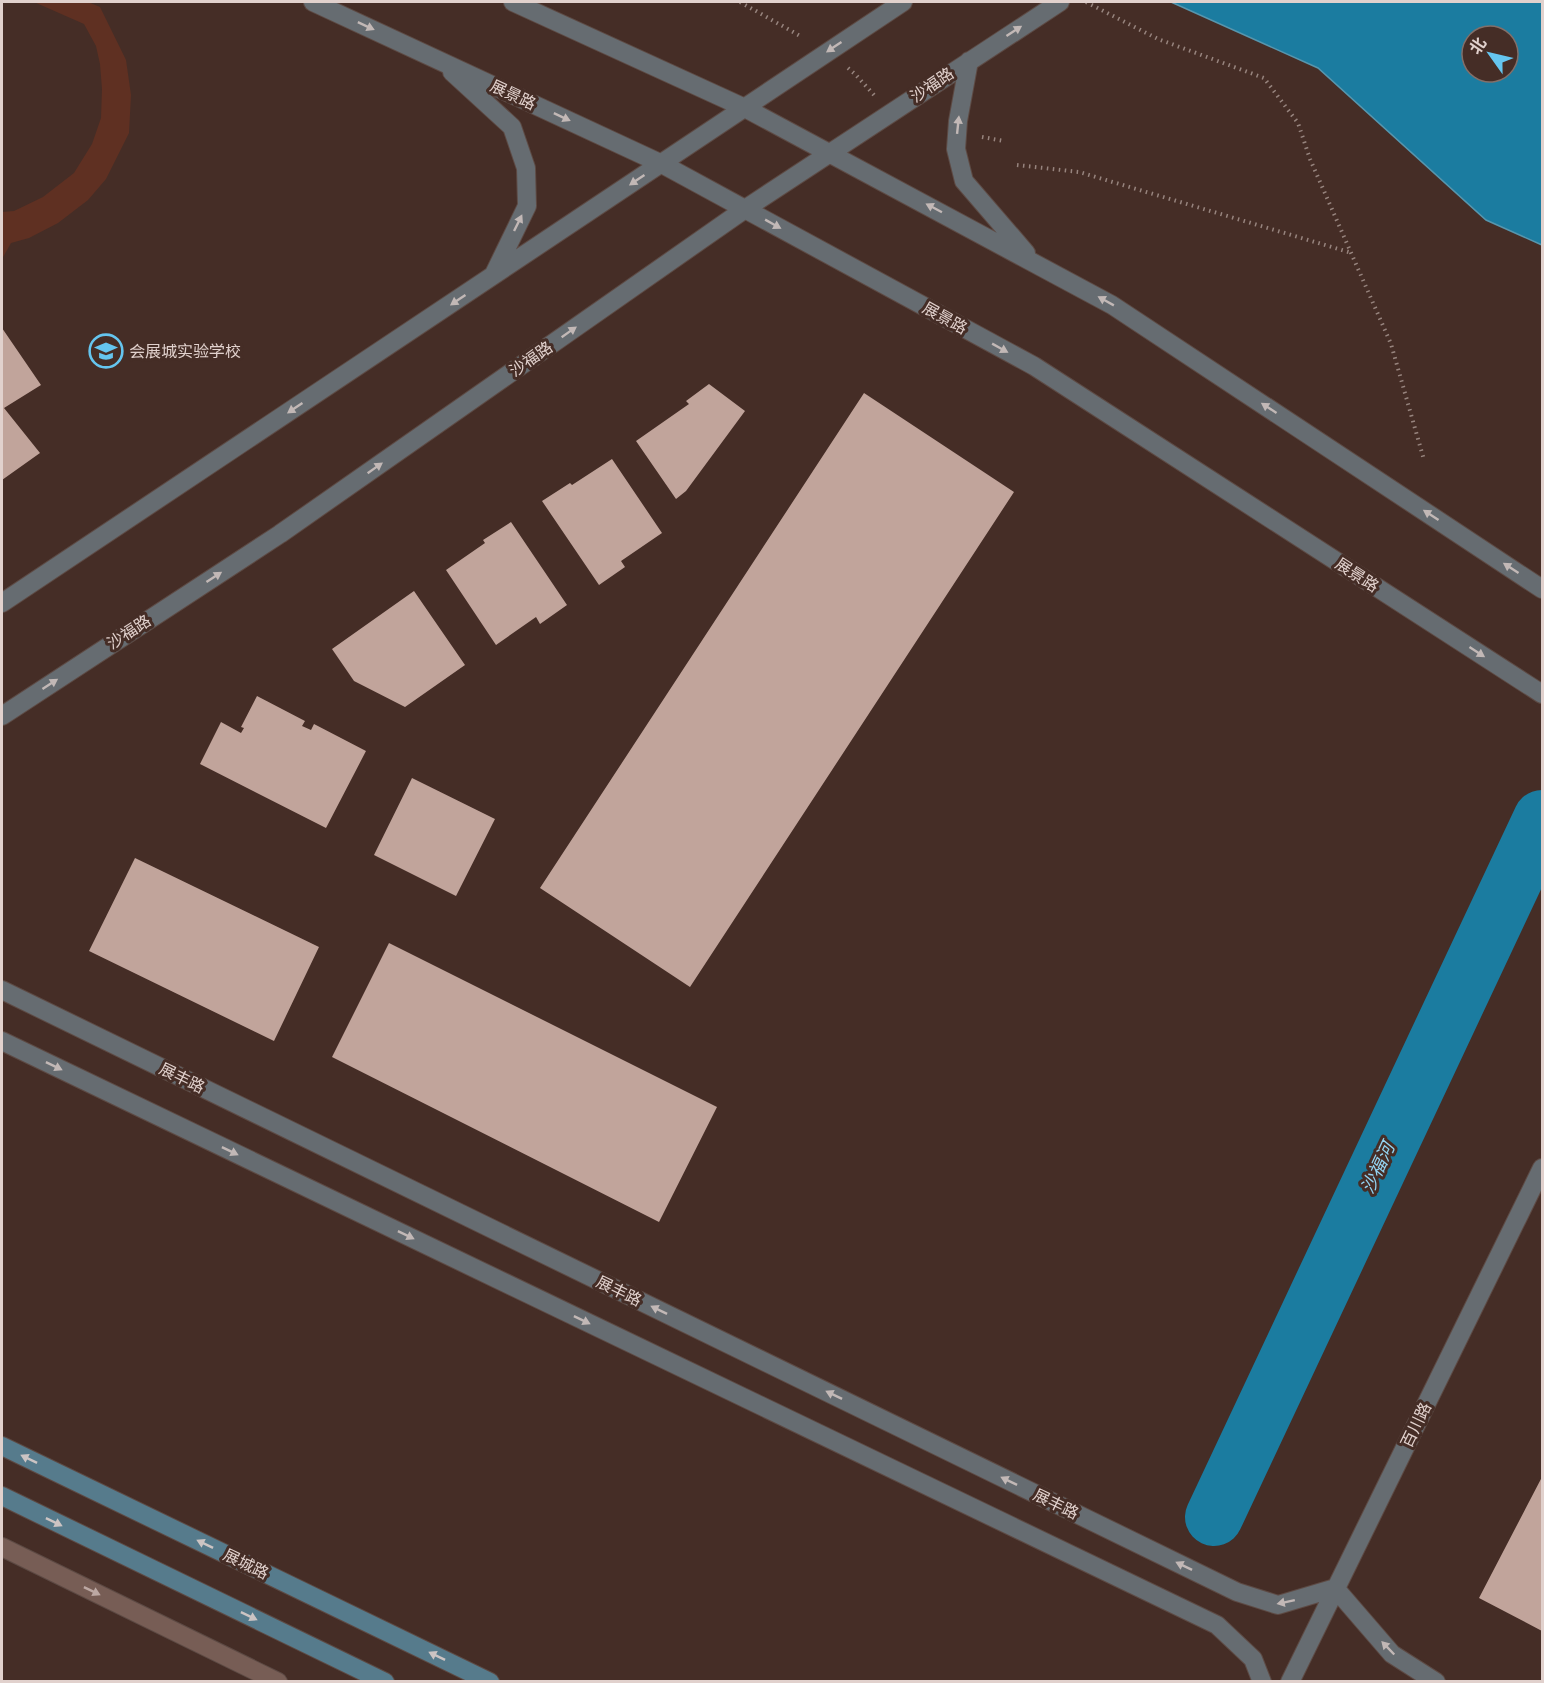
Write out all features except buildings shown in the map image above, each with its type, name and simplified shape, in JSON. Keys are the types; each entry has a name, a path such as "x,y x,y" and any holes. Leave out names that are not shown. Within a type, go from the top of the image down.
{"main road":[{"name":"展城路","path":"2,1446 490,1682"},
{"path":"2,1496 385,1682"}],"street":[{"name":"展景路","path":"313,2 662,164 1034,366 1542,694"},
{"path":"513,2 745,108 1112,304 1542,589"},
{"path":"2,603 903,2"},
{"name":"沙福路","path":"2,716 280,534 745,209 1060,2"},
{"path":"439,60 512,127 526,168 527,206 493,276"},
{"path":"969,61 956,149 964,181 1033,262"},
{"name":"展丰路","path":"2,990 1237,1592 1278,1605 1335,1588"},
{"path":"2,1041 1217,1625 1253,1659 1262,1682"},
{"name":"百川路","path":"1290,1682 1542,1168"},
{"path":"2,1547 278,1682"},
{"path":"1335,1588 1392,1654 1436,1682"}],"path":[{"path":"740,2 827,52 855,74 891,113"},
{"path":"1084,2 1158,39 1264,78 1298,123 1310,159 1391,344 1424,460"},
{"path":"958,132 1004,141"},
{"path":"1017,165 1079,172 1352,253"}],"shaded area":[{"path":"34,2 88,2 100,7 126,60 131,95 129,133 106,179 88,200 58,223 29,238 11,243 2,259 2,212 14,211 43,197 74,173 92,144 101,118 100,64 96,46 84,24"}],"water":[{"path":"1171,2 1542,2 1542,245 1486,220 1318,68"}],"waterway":[{"name":"沙福河","path":"1214,1517 1542,819"}],"place":[{"name":"会展城实验学校","path":"106,351"}]}
